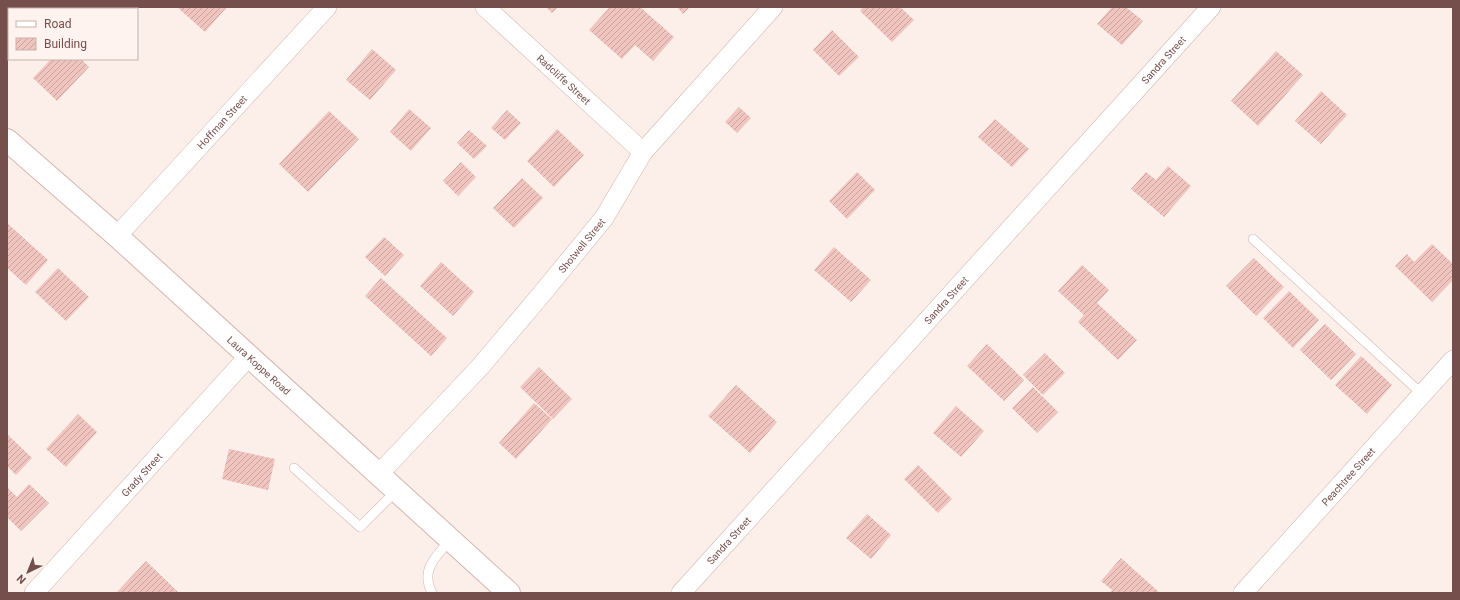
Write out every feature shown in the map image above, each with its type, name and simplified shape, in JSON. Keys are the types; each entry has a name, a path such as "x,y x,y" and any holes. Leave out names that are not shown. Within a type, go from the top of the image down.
{"street":[{"name":"Hoffman Street","path":"117,236 327,7"},
{"name":"Radcliffe Street","path":"485,7 643,152"},
{"name":"Shotwell Street","path":"378,475 480,367 540,296 604,218 643,152 773,7"},
{"name":"Sandra Street","path":"680,593 1211,7"},
{"name":"Laura Koppe Road","path":"8,142 117,236 509,593"},
{"name":"Grady Street","path":"34,593 249,356"},
{"name":"Peachtree Street","path":"1247,591 1453,360"}],"lane":[{"path":"1253,239 1422,394"},
{"path":"294,468 360,526 396,491"},
{"path":"432,593 426,575 432,562 450,540"}],"building":[{"path":"177,7 227,7 205,32"},
{"path":"546,7 558,7 552,13"},
{"path":"610,7 640,7 674,37 653,61 635,45 622,59 589,30"},
{"path":"677,7 690,7 683,14"},
{"path":"863,7 900,7 914,20 892,42 860,11"},
{"path":"1112,7 1126,7 1143,21 1122,45 1097,24"},
{"path":"832,30 859,57 839,76 813,50"},
{"path":"372,49 396,70 370,100 346,80"},
{"path":"1276,51 1303,75 1258,126 1231,101"},
{"path":"50,60 82,60 89,67 57,101 33,78"},
{"path":"1321,91 1347,115 1321,144 1295,121"},
{"path":"739,107 751,118 737,133 725,122"},
{"path":"409,109 431,128 411,151 390,132"},
{"path":"507,110 521,123 505,140 491,128"},
{"path":"329,111 359,139 308,192 279,164"},
{"path":"995,119 1029,149 1012,167 978,137"},
{"path":"557,129 584,155 554,187 527,161"},
{"path":"469,130 487,146 474,159 457,143"},
{"path":"461,162 476,177 458,196 443,181"},
{"path":"1168,166 1191,186 1164,217 1131,189 1146,172 1156,180"},
{"path":"857,172 875,190 847,219 829,201"},
{"path":"522,178 543,198 514,228 493,208"},
{"path":"7,223 48,260 26,285 7,268"},
{"path":"384,237 404,255 385,276 365,257"},
{"path":"1432,244 1453,264 1453,280 1432,302 1395,266 1407,254 1414,262"},
{"path":"834,247 871,280 851,302 814,270"},
{"path":"1254,258 1284,287 1256,316 1226,286"},
{"path":"441,262 474,292 453,316 420,286"},
{"path":"1082,265 1109,290 1097,303 1137,340 1118,360 1078,322 1084,315 1058,291"},
{"path":"58,268 89,297 66,321 35,292"},
{"path":"381,278 447,338 431,356 365,296"},
{"path":"1289,291 1319,320 1293,348 1263,318"},
{"path":"1325,324 1356,354 1331,380 1300,350"},
{"path":"987,344 1024,380 1004,401 967,366"},
{"path":"1045,353 1065,373 1043,395 1023,375"},
{"path":"1361,356 1392,385 1367,414 1335,385"},
{"path":"539,367 572,399 553,419 520,387"},
{"path":"736,385 777,422 750,453 708,416"},
{"path":"1033,387 1058,412 1037,433 1012,408"},
{"path":"534,403 552,419 516,459 499,443"},
{"path":"956,406 984,431 961,457 933,433"},
{"path":"78,414 97,432 66,467 46,449"},
{"path":"7,434 32,458 16,475 7,466"},
{"path":"229,449 275,459 268,490 222,479"},
{"path":"918,465 952,499 938,513 904,479"},
{"path":"29,484 49,503 21,531 7,517 7,487 17,497"},
{"path":"867,514 891,535 871,559 846,538"},
{"path":"1121,558 1160,593 1109,593 1112,590 1101,581"},
{"path":"146,561 179,593 116,593"}]}
